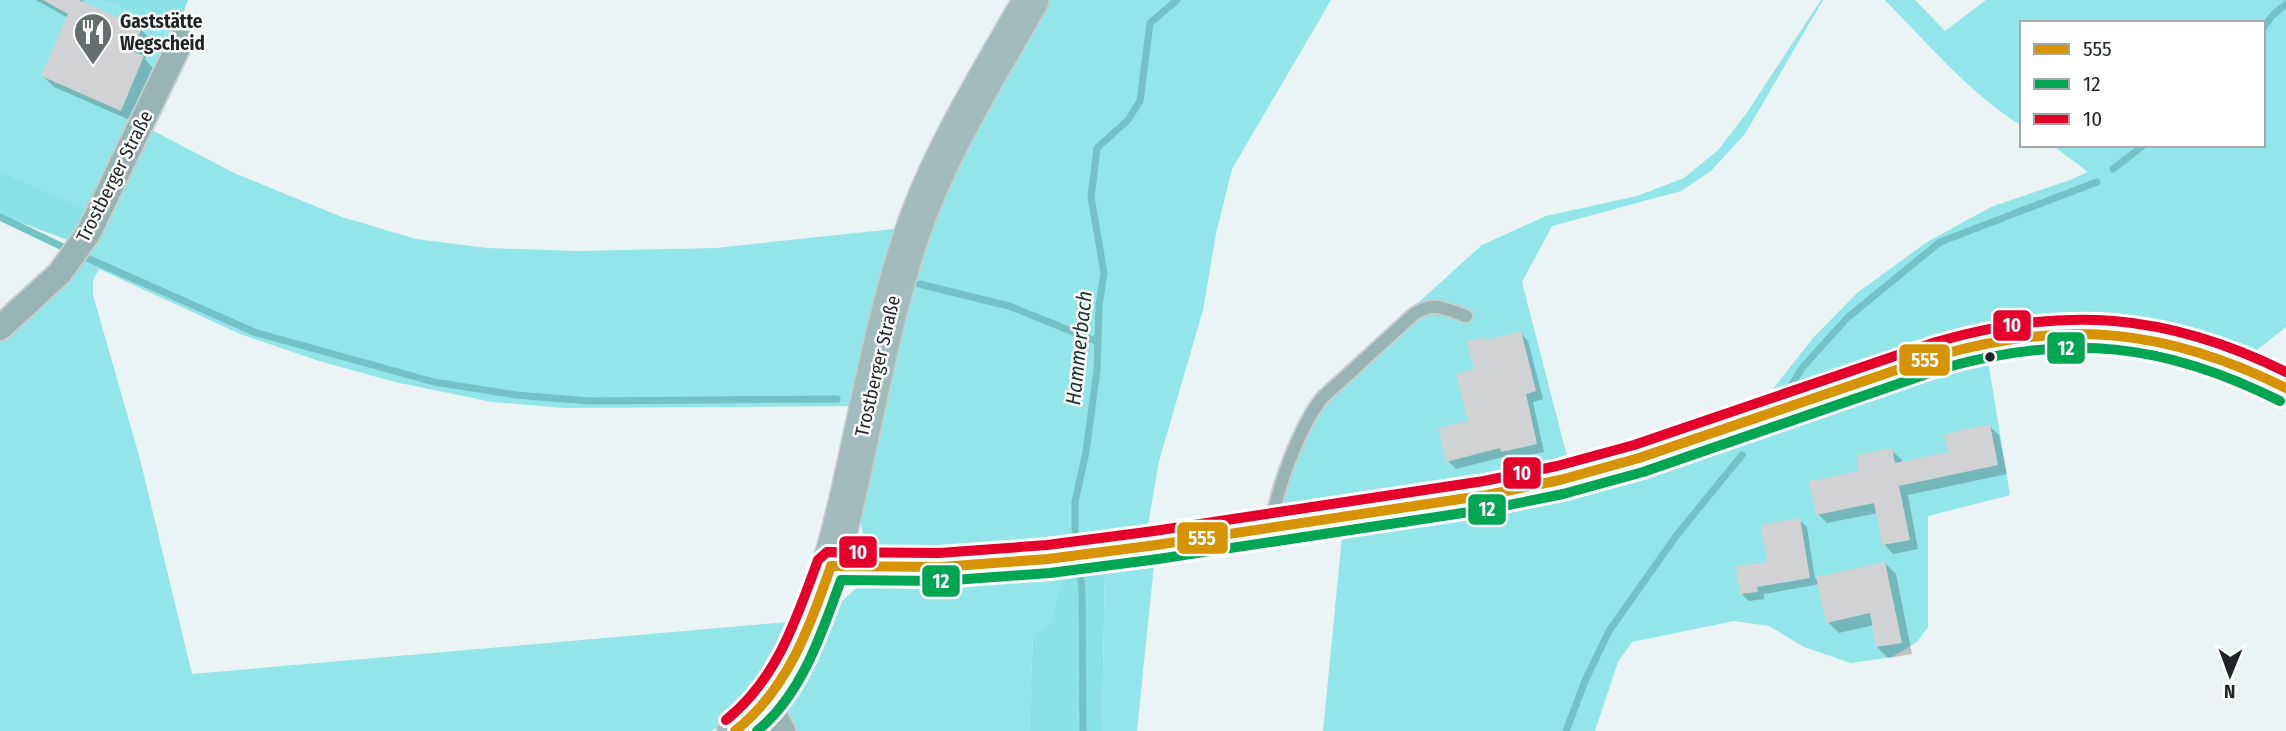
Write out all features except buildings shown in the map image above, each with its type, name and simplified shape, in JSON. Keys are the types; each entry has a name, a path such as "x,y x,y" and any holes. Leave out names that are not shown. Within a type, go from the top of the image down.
{"main road":[{"name":"Trostberger Straße","path":"735,731 755,716 776,717 780,683 813,616 831,566 908,244 926,196 974,99 1031,0"}],"street":[{"name":"Trostberger Straße","path":"0,328 60,273 89,232 181,41"},
{"path":"831,566 883,569 956,568 1059,558 1460,499 1587,474 1914,363 2017,337 2053,333 2122,334 2225,359 2286,388"}],"lane":[{"path":"1272,528 1273,507 1294,451 1313,409 1322,398 1424,307 1433,305 1466,316"}],"shaded area":[{"path":"0,0 94,0 113,3 176,33 93,211 0,171"},
{"path":"94,0 188,0 176,33 113,3"},
{"path":"1043,0 1331,0 1232,169 1216,234 1203,310 1159,461 1146,536 1016,555 888,558 867,543 859,519 916,251"},
{"path":"1821,0 1745,134 1711,171 1681,191 1552,226 1522,282 1570,468 1492,486 1263,518 1307,412 1327,385 1482,245 1546,216 1637,196 1684,178 1718,150 1746,114"},
{"path":"1885,0 1915,0 1945,31 1986,0 2286,0 2286,327 2248,357 2161,332 2103,321 1991,330 1913,349 1762,403 1813,338 1857,293 1927,242 1991,207 2088,172 2055,147 2265,147 2265,21 2020,21 2020,125 1984,99 1933,51"},
{"path":"150,129 234,173 342,217 416,239 487,248 580,251 716,248 902,228 857,406 564,408 492,402 395,382 319,361 240,334 99,269 93,280 93,295 140,459 192,674 799,621 787,651 729,721 711,731 0,731 0,337"},
{"path":"0,171 93,211 76,243 0,215"},
{"path":"1987,355 2010,495 1928,516 1928,627 1917,642 1892,657 1851,663 1804,647 1769,626 1734,621 1632,642 1618,662 1595,731 1323,731 1343,527 1769,427"},
{"path":"1155,555 1137,731 1102,731 1105,563"},
{"path":"1105,563 1102,731 1029,731 1033,635 1050,624 1064,570"},
{"path":"1064,570 1050,624 1033,636 1029,731 773,731 787,711 789,690 825,617 855,589 881,581"}],"waterway":[{"name":"Hammerbach","path":"1083,731 1082,590 1075,529 1075,502 1086,452 1097,370 1099,305 1104,273 1091,197 1097,148 1128,120 1140,101 1150,23 1177,0"},
{"path":"2265,25 2286,4"},
{"path":"2113,169 2141,147"},
{"path":"1791,386 1802,368 1847,318 1940,242 2097,182"},
{"path":"0,217 65,248"},
{"path":"87,258 254,332 434,382 516,395 590,401 837,399"},
{"path":"919,284 1009,306 1098,342"},
{"path":"1566,731 1585,681 1609,631 1676,536 1742,455"}],"transit line":[{"name":"10","path":"726,720 744,704 772,667 793,626 818,560 827,552 939,553 1047,545 1484,481 1557,466 1634,445 1936,342 1983,330 2028,323 2114,321 2156,327 2199,337 2242,352 2286,372"},
{"name":"555","path":"831,566 940,567 1048,559 1487,495 1560,480 1639,458 1940,355 2031,337 2074,334 2158,342 2242,368 2286,388"},
{"name":"12","path":"757,731 786,700 809,662 841,580 940,581 1050,573 1489,509 1563,494 1643,472 1944,368 2033,350 2075,348 2156,356 2196,366 2280,401"},
{"name":"555","path":"735,731 753,714 783,677 805,634 831,566"}],"place":[{"name":"Gaststätte Wegscheid","path":"93,66"}]}
